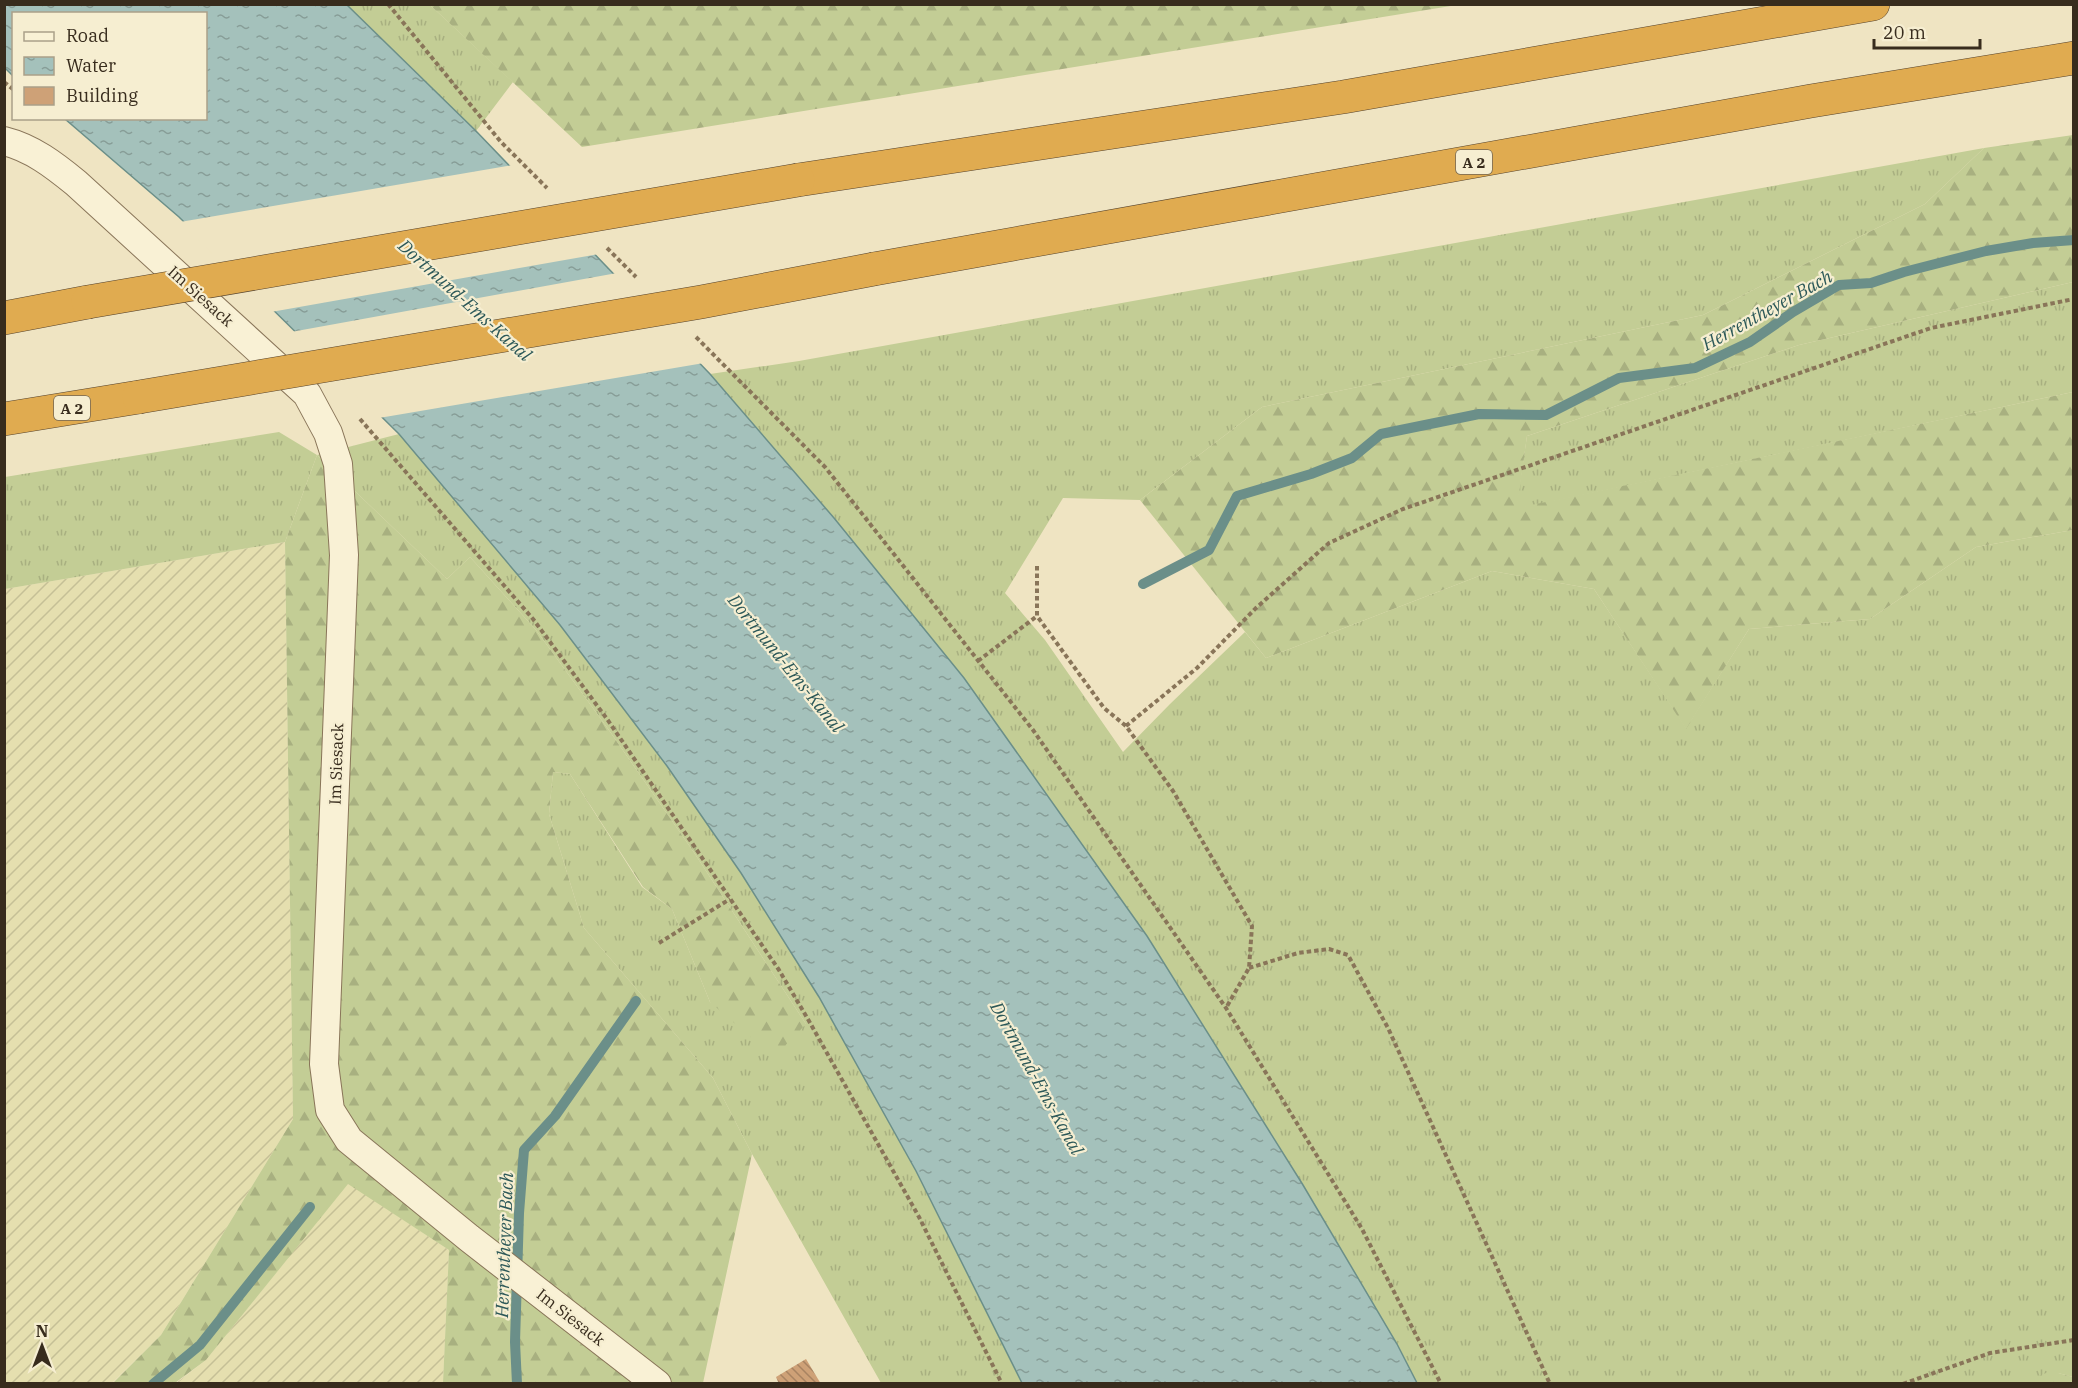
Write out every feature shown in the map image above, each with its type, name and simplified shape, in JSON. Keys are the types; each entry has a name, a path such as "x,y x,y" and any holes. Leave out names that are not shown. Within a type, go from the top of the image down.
{"highway":[{"path":"4,318 798,180 1343,97 1873,4"},
{"name":"A 2","path":"4,419 690,304 1811,101 2073,58"}],"street":[{"name":"Im Siesack","path":"4,141 19,145 50,162 76,183 307,394 328,433 338,464 344,555 324,1064 330,1110 349,1140 469,1238 657,1383"}],"path":[{"path":"388,4 501,142 551,192"},
{"path":"601,242 643,284"},
{"path":"1126,726 1197,668 1256,608 1329,543 1403,509 1931,328 2073,299"},
{"path":"692,334 825,466 1033,730 1226,1008 1362,1229 1441,1383"},
{"path":"356,415 533,619 607,718 779,970 919,1217 1002,1383"},
{"path":"1037,566 1037,616 1104,708 1126,726 1173,791 1252,926 1250,968 1226,1008"},
{"path":"978,661 1037,616"},
{"path":"659,943 730,899"},
{"path":"1250,968 1298,953 1329,949 1348,955 1388,1028 1550,1383"},
{"path":"1902,1383 1990,1353 2073,1340"}],"shaded area":[{"path":"285,542 293,1119 161,1335 112,1383 5,1384 5,589"},
{"path":"348,1183 449,1250 443,1383 175,1384 206,1360"}],"green space":[{"path":"347,5 430,5 513,82 476,131"},
{"path":"430,5 1457,5 582,147"},
{"path":"2073,135 2073,282 1799,345 1527,436 1517,508 2073,392 2073,530 1976,547 1870,619 1749,629 1686,729 1594,589 1492,571 1266,658 1140,500 1262,407 1703,315 1925,204 1984,148"},
{"path":"1984,148 1925,204 1703,315 1262,407 1140,500 1063,498 1005,593 1045,640 1123,752 1245,632 1266,658 1492,571 1594,589 1686,728 1749,629 1870,619 1976,547 2073,530 2073,1377 2058,1373 2032,1384 1417,1383 1397,1344 1303,1185 1147,936 964,678 834,518 710,374 799,361"},
{"path":"2073,282 2073,392 1516,509 1527,436 1799,345"},
{"path":"279,432 317,455 285,542 5,589 5,477"},
{"path":"399,434 560,625 667,766 741,873 819,997 916,1171 1022,1383 881,1383 752,1154 713,1078 584,928 549,814 553,772 570,774 642,887 672,909 710,1002 806,1024 693,851 536,630 470,557 447,579 317,455"},
{"path":"317,455 447,579 470,557 536,630 693,851 806,1024 774,1057 710,1002 672,909 643,887 570,774 553,772 549,814 584,928 713,1078 752,1154 703,1383 443,1383 449,1250 348,1184 206,1360 175,1383 112,1384 161,1335 293,1119 285,542"},
{"path":"2051,1371 2073,1377 2073,1383 2022,1383"}],"water":[{"name":"Dortmund-Ems-Kanal","path":"4,5 347,5 476,131 710,374 834,518 964,678 1147,936 1303,1185 1397,1344 1417,1383 1022,1383 916,1171 819,997 741,873 667,766 560,625 399,434 179,217 66,120 207,120 207,12 12,12 12,75 5,68"}],"pier":[{"path":"513,165 599,254 271,312 180,222"},
{"path":"617,273 704,363 379,418 291,332"}],"building":[{"path":"806,1359 821,1384 779,1384 776,1377"}],"waterway":[{"name":"Herrentheyer Bach","path":"1143,584 1209,550 1237,496 1311,474 1352,458 1381,434 1479,414 1546,415 1619,378 1695,368 1750,342 1793,312 1839,285 1871,283 1986,251 2033,243 2074,240"},
{"name":"Herrentheyer Bach","path":"517,1384 515,1342 519,1213 524,1150 555,1116 636,1001"},
{"path":"153,1384 200,1345 310,1207"}]}
